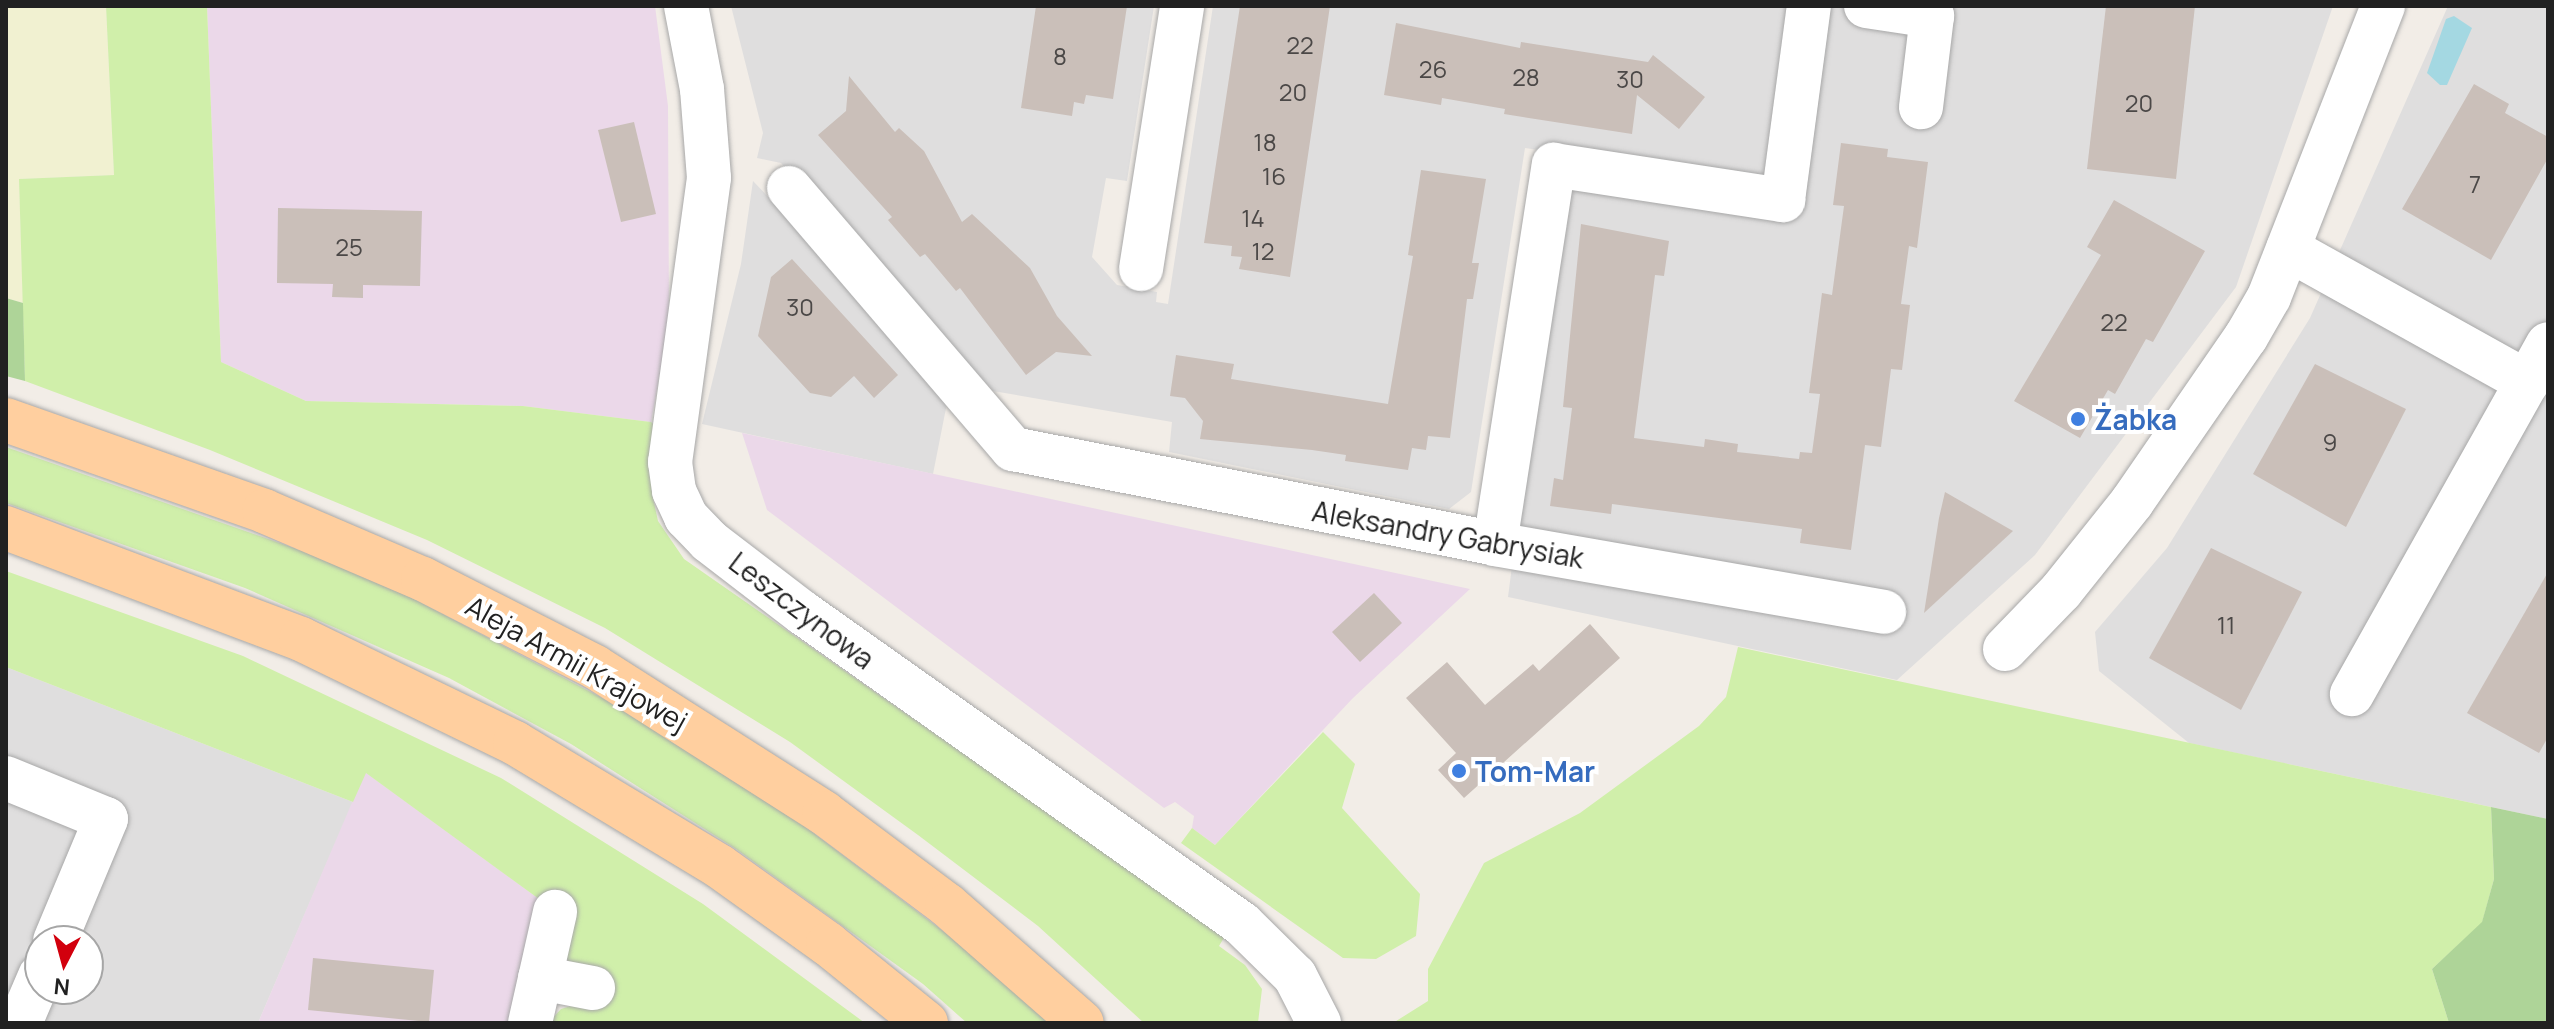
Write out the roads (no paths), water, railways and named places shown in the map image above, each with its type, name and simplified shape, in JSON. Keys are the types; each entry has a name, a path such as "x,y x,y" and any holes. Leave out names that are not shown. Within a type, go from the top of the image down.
{"main road":[{"name":"Aleja Armii Krajowej","path":"6,420 264,511 423,579 595,667 824,813 947,905 1082,1023"},
{"path":"6,528 301,639 515,743 741,881 926,1023"}],"street":[{"name":"Leszczynowa","path":"686,6 702,89 709,178 670,462 674,491 686,517 709,541 803,613 1242,924 1295,976 1319,1023"},
{"path":"1141,269 1182,6"},
{"path":"1495,544 1554,165 1783,200 1809,6"},
{"path":"1866,6 1932,16 1921,107"},
{"path":"2005,649 2061,591 2132,502 2246,337 2288,249 2383,6"},
{"name":"Aleksandry Gabrysiak","path":"789,188 1013,449 1495,544 1884,612"},
{"path":"2288,249 2527,382"},
{"path":"2352,694 2548,344"},
{"path":"6,778 106,819 62,925"},
{"path":"530,1023 555,912"},
{"path":"540,978 593,988"}],"water":[{"path":"2454,16 2472,28 2447,85 2440,85 2427,73 2446,19"}],"place":[{"name":"Żabka","path":"2078,419"},
{"name":"Tom-Mar","path":"1459,771"}]}
